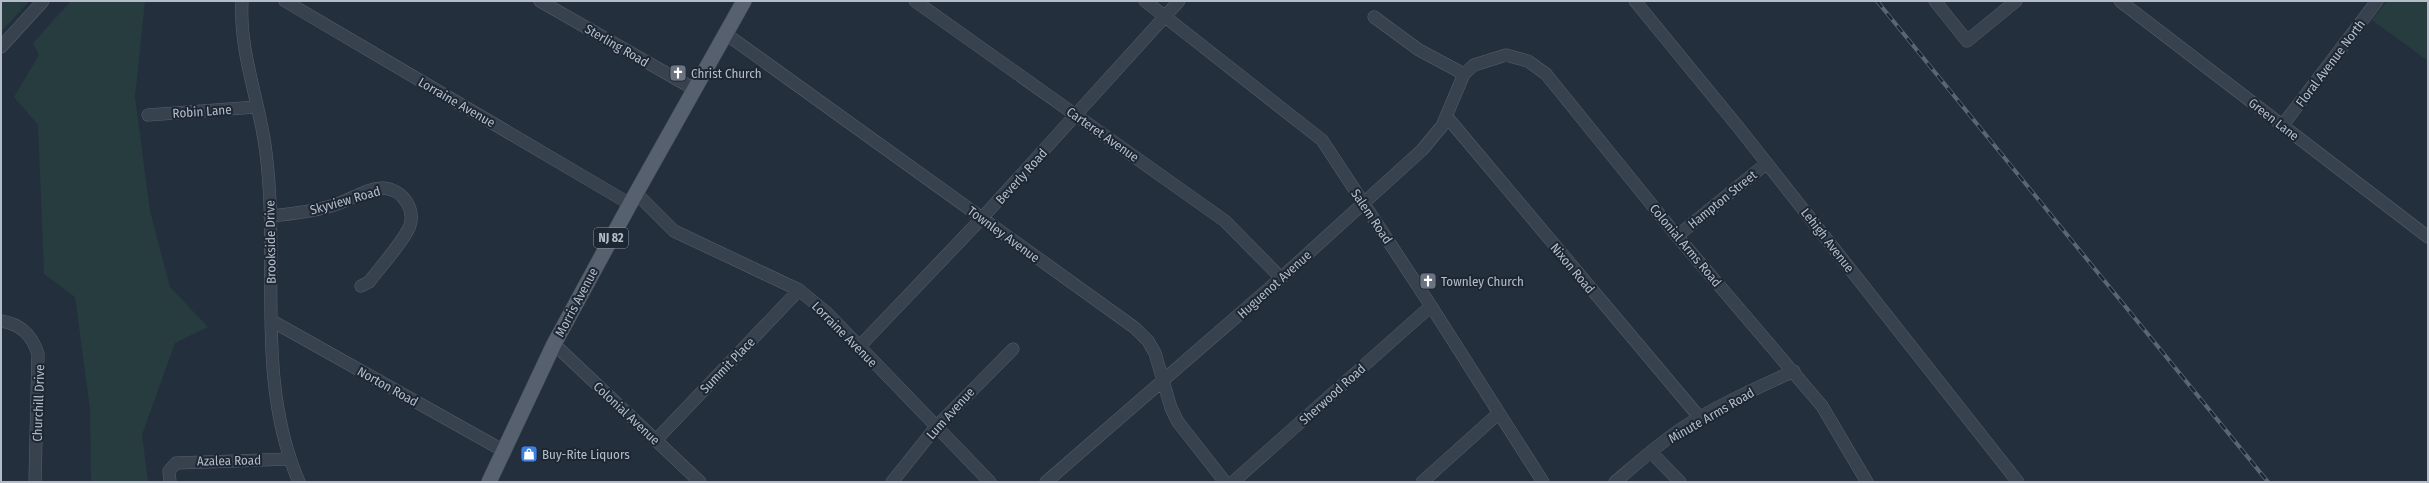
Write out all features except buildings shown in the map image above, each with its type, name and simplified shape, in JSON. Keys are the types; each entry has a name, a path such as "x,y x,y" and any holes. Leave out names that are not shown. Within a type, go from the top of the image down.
{"main road":[{"name":"Morris Avenue","path":"493,480 504,451 554,344 633,198 744,1"}],"street":[{"path":"1,47 43,1"},
{"name":"Brookside Drive","path":"242,1 242,34 245,56 266,154 270,216 273,382 289,459 299,482"},
{"name":"Lorraine Avenue","path":"285,1 633,198 674,230 799,290 828,313 990,482"},
{"name":"Sterling Road","path":"540,1 694,89"},
{"name":"Carteret Avenue","path":"915,1 1225,221 1282,278"},
{"name":"Salem Road","path":"1145,1 1322,140 1431,306 1542,482"},
{"name":"Beverly Road","path":"859,347 982,218 1179,1"},
{"name":"Lehigh Avenue","path":"1635,1 1767,163 2018,482"},
{"path":"1935,1 1967,41 2016,1"},
{"name":"Green Lane","path":"2120,1 2428,237"},
{"name":"Floral Avenue North","path":"2282,126 2377,1"},
{"path":"1374,17 1419,50 1464,74"},
{"name":"Townley Avenue","path":"726,34 1134,328 1148,341 1155,353 1171,408 1178,422 1225,482"},
{"name":"Colonial Arms Road","path":"1474,64 1506,55 1528,61 1538,67 1677,236 1794,371 1822,406 1867,482"},
{"name":"Huguenot Avenue","path":"1046,482 1282,278 1362,203 1422,150 1447,117 1464,74 1474,64"},
{"name":"Robin Lane","path":"148,115 257,107"},
{"name":"Nixon Road","path":"1447,117 1700,418"},
{"name":"Hampton Street","path":"1677,236 1767,163"},
{"name":"Skyview Road","path":"270,216 332,206 381,188 390,189 402,196 411,212 407,231 369,282 361,286"},
{"name":"Summit Place","path":"656,440 799,290"},
{"name":"Sherwood Road","path":"1233,482 1431,306"},
{"name":"Churchill Drive","path":"1,321 11,323 26,331 34,342 38,354 35,482"},
{"name":"Norton Road","path":"272,321 504,451"},
{"name":"Colonial Avenue","path":"554,344 700,482"},
{"name":"Lum Avenue","path":"892,482 936,427 1013,349"},
{"name":"Minute Arms Road","path":"1614,482 1651,452 1700,418 1734,399 1794,371"},
{"path":"1422,482 1499,413"},
{"path":"1651,452 1680,482"},
{"name":"Azalea Road","path":"170,482 168,475 170,467 182,462 289,459"}],"green space":[{"path":"1,1 29,1 1,32"},
{"path":"71,1 145,1 135,97 150,211 170,287 208,327 175,343 142,435 148,482 91,482 90,409 75,297 44,274 38,125 14,97 39,55 33,43"},
{"path":"2387,1 2428,1 2428,61 2372,20"}],"railway":[{"path":"1877,1 2268,482"}],"place":[{"name":"Christ Church","path":"678,73"},
{"name":"Townley Church","path":"1428,281"},
{"name":"Buy-Rite Liquors","path":"529,454"}]}
